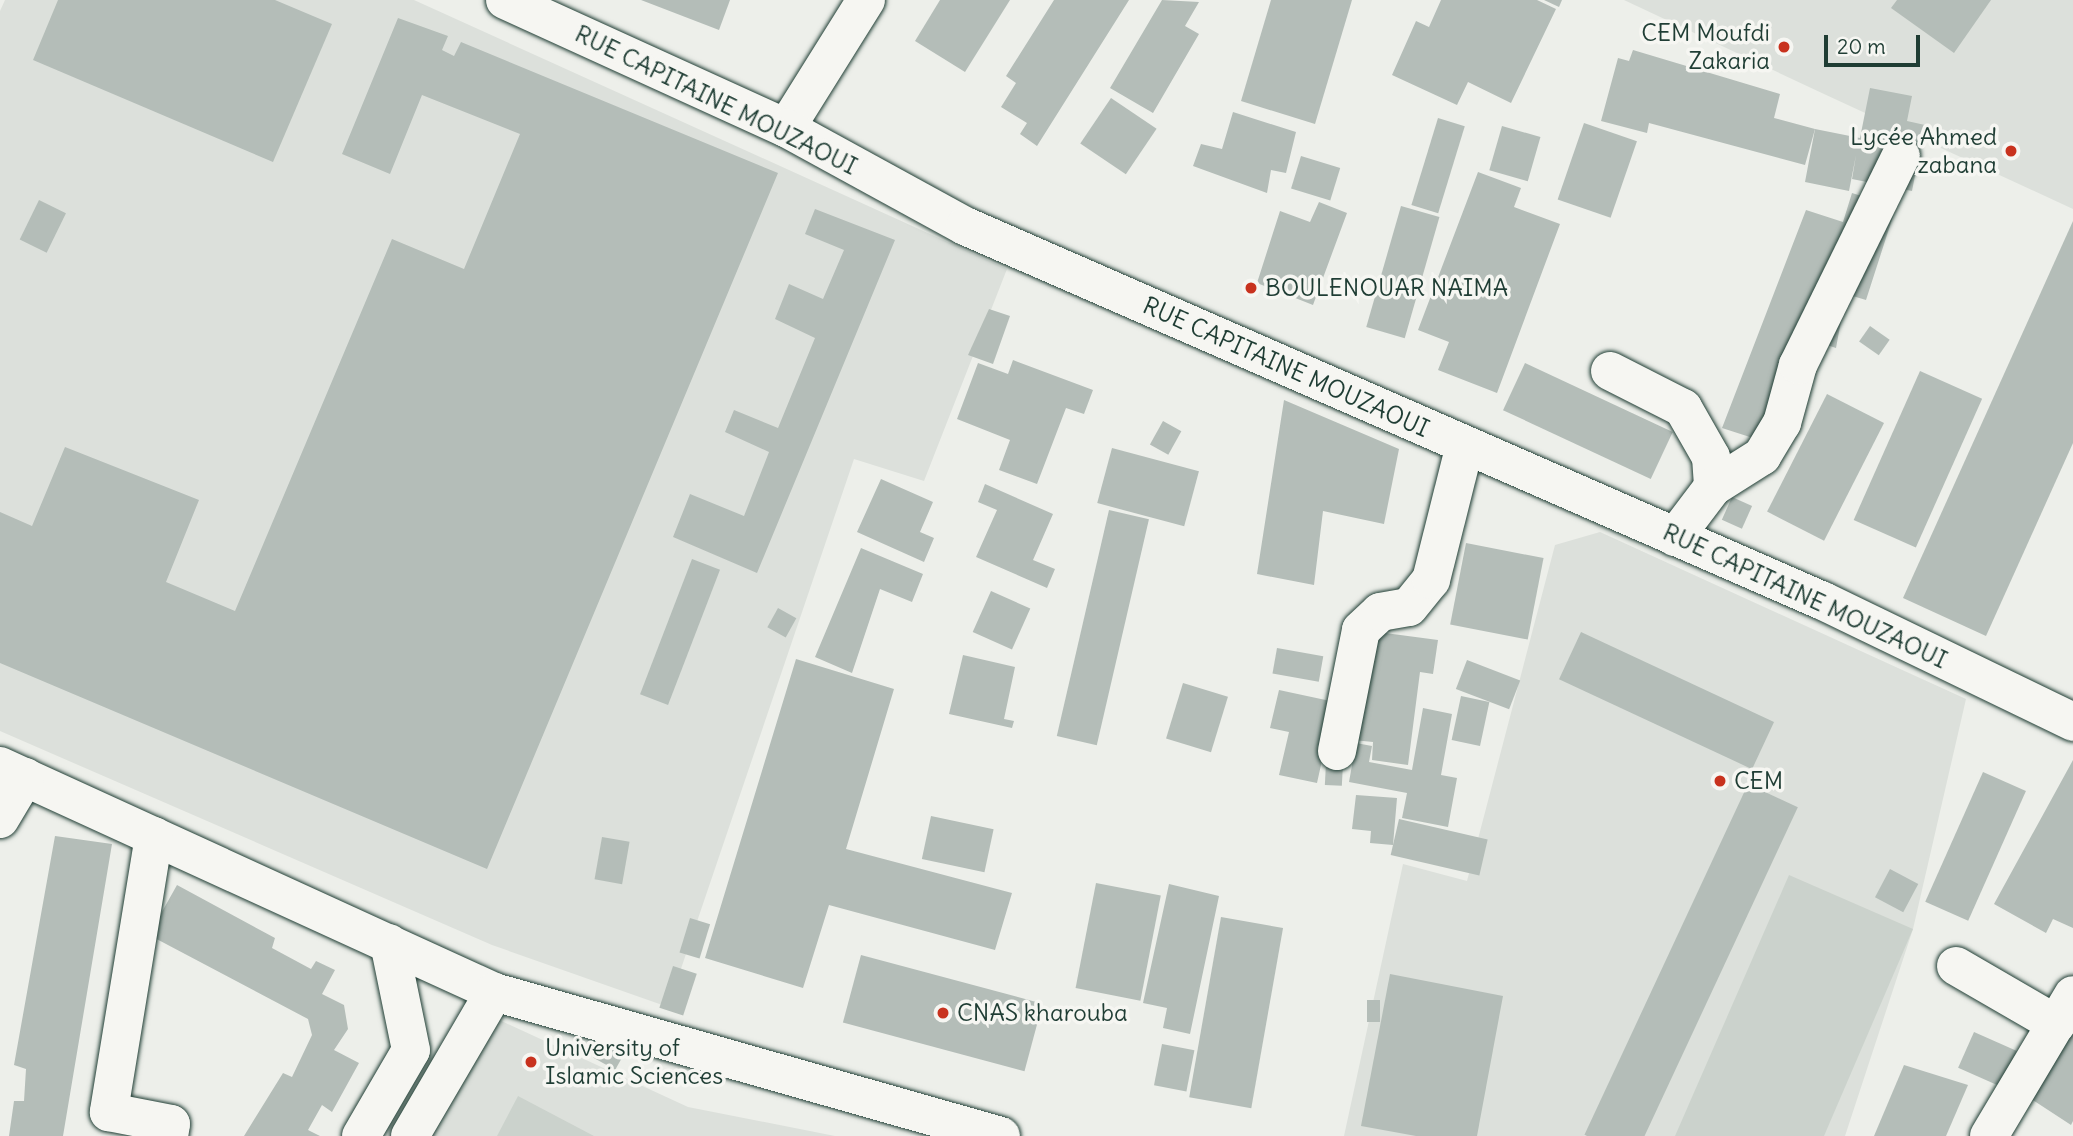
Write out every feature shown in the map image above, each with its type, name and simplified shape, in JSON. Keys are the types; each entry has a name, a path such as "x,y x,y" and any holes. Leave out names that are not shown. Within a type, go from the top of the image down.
{"street":[{"name":"RUE CAPITAINE MOUZAOUI","path":"505,0 786,128 965,226 1675,537 2073,722"},
{"path":"786,128 866,0"},
{"path":"1675,537 1713,487 1762,456 1782,423 1798,365 1901,156"},
{"path":"1610,371 1683,408 1711,457 1713,487"},
{"path":"1337,751 1361,631 1380,612 1409,607 1432,580 1465,445"},
{"path":"0,819 12,772 494,992 1001,1136"},
{"path":"153,836 109,1112 171,1124 169,1136"},
{"path":"361,1136 411,1050 388,943"},
{"path":"1956,966 2065,1009 1989,1136"},
{"path":"410,1136 494,992"}],"shaded area":[{"path":"5,0 414,0 1007,269 924,481 854,459 668,1007 492,945 0,731 0,11"},
{"name":"Lycée Ahmed zabana","path":"1624,0 2073,0 2073,209 1824,94"},
{"name":"CEM","path":"1600,532 1966,699 1913,929 1845,1136 1344,1136 1403,864 1467,881 1555,545"},
{"path":"1789,875 1913,929 1824,1136 1675,1136"},
{"name":"University of Islamic Sciences","path":"495,1018 688,1107 835,1136 429,1136"},
{"path":"518,1096 594,1136 497,1136"}],"building":[{"path":"58,0 275,0 332,24 273,162 33,60"},
{"path":"641,0 730,0 719,30"},
{"path":"940,0 1010,0 965,72 915,41"},
{"path":"1054,0 1129,0 1037,146 1020,134 1027,123 1001,107 1016,83 1006,76"},
{"path":"1162,0 1199,2 1185,26 1199,34 1153,113 1110,88"},
{"path":"1271,0 1352,0 1315,124 1241,101"},
{"path":"1441,0 1537,0 1556,9 1511,103 1468,82 1457,105 1392,75 1416,21 1429,27"},
{"path":"1544,0 1562,0 1559,7"},
{"path":"1897,0 1991,0 1954,53 1891,8"},
{"path":"398,18 448,36 442,50 454,56 461,42 778,173 487,869 0,663 0,512 32,526 65,447 199,500 166,582 235,611 392,239 464,269 520,134 422,95 390,174 342,154"},
{"path":"1633,50 1780,94 1774,118 1815,129 1805,165 1649,123 1647,133 1601,121 1618,58 1629,61"},
{"path":"1870,88 1912,96 1907,121 1925,125 1912,191 1852,179 1856,155 1849,191 1805,182 1815,129 1860,138"},
{"path":"1111,98 1157,129 1126,174 1080,144"},
{"path":"1233,112 1296,132 1286,173 1271,170 1267,193 1193,166 1201,144 1222,149"},
{"path":"1438,118 1465,126 1438,213 1411,205"},
{"path":"1584,123 1637,141 1611,218 1558,200"},
{"path":"1502,126 1540,137 1528,181 1489,170"},
{"path":"1301,156 1340,168 1330,201 1291,189"},
{"path":"1478,172 1521,188 1514,207 1560,224 1497,393 1438,370 1449,342 1418,330"},
{"path":"1852,193 1896,207 1866,300 1846,294 1836,348 1815,341 1784,448 1722,428 1806,210 1843,222"},
{"path":"39,200 66,213 47,253 20,240"},
{"path":"1319,202 1347,213 1313,305 1257,283 1280,211 1310,222"},
{"path":"1401,206 1439,217 1405,338 1366,327"},
{"path":"815,209 895,240 757,573 673,537 690,494 744,516 769,452 725,432 734,410 778,428 815,338 775,319 789,284 823,299 844,250 805,234"},
{"path":"2073,221 2073,443 1986,636 1903,598"},
{"path":"989,309 1010,316 993,364 968,355"},
{"path":"1870,326 1890,340 1879,355 1859,342"},
{"path":"1013,360 1093,390 1084,414 1066,408 1037,484 999,470 1010,440 957,419 978,363 1008,374"},
{"path":"1525,363 1673,432 1651,479 1503,410"},
{"path":"1920,371 1982,399 1916,548 1854,520"},
{"path":"1827,394 1884,423 1824,541 1767,512"},
{"path":"1284,400 1399,449 1384,524 1323,511 1314,585 1257,574"},
{"path":"1163,421 1181,431 1168,455 1150,445"},
{"path":"1112,448 1199,471 1184,526 1097,503"},
{"path":"881,479 933,502 920,532 934,538 924,562 857,532"},
{"path":"985,484 1053,514 1033,560 1055,569 1047,588 976,557 997,510 978,502"},
{"path":"1732,497 1752,506 1742,529 1722,520"},
{"path":"1109,510 1149,519 1097,745 1057,736"},
{"path":"1466,543 1544,558 1528,640 1450,624"},
{"path":"861,548 923,574 912,602 880,589 852,673 815,657"},
{"path":"692,559 720,570 668,705 640,694"},
{"path":"991,591 1030,608 1012,650 973,632"},
{"path":"778,608 796,618 786,637 767,627"},
{"path":"1370,631 1438,640 1433,674 1420,672 1408,765 1372,760 1373,742 1353,740"},
{"path":"1581,632 1774,722 1752,769 1559,679"},
{"path":"1277,648 1323,656 1319,682 1272,674"},
{"path":"963,655 1015,667 1004,719 1014,721 1012,728 949,714"},
{"path":"796,659 894,689 846,849 1012,893 995,950 829,905 803,988 705,958"},
{"path":"1467,660 1520,680 1509,709 1456,689"},
{"path":"1183,683 1228,697 1211,752 1166,738"},
{"path":"1279,690 1335,702 1317,783 1279,775 1289,732 1270,728"},
{"path":"1461,696 1489,702 1480,746 1452,740"},
{"path":"1423,708 1452,714 1441,775 1457,778 1448,827 1402,818 1407,793 1349,782 1356,743 1372,746 1369,762 1412,770"},
{"path":"2073,760 2073,928 2053,919 2046,933 1994,904"},
{"path":"1326,763 1343,764 1342,786 1325,785"},
{"path":"1983,772 2026,791 1968,921 1925,902"},
{"path":"1748,784 1798,807 1645,1136 1584,1135"},
{"path":"1356,795 1397,798 1393,845 1370,843 1371,831 1352,829"},
{"path":"931,816 994,829 984,872 922,859"},
{"path":"1399,819 1488,839 1479,876 1391,855"},
{"path":"55,836 112,844 63,1136 9,1136 14,1101 24,1101 26,1069 14,1065"},
{"path":"602,837 630,842 622,884 595,879"},
{"path":"1890,869 1918,884 1903,912 1875,897"},
{"path":"1096,883 1161,896 1140,1001 1076,988"},
{"path":"1169,884 1219,896 1190,1034 1163,1028 1167,1008 1143,1003"},
{"path":"177,885 275,938 272,948 311,969 316,961 335,970 322,994 344,1005 348,1029 334,1050 359,1063 332,1112 322,1105 308,1130 320,1136 244,1136 283,1073 292,1077 312,1035 308,1019 149,935"},
{"path":"1221,917 1283,928 1251,1108 1189,1097"},
{"path":"690,918 710,924 700,959 679,952"},
{"name":"CNAS kharouba","path":"861,955 1043,1004 1024,1071 843,1023"},
{"path":"673,966 697,974 683,1016 659,1008"},
{"path":"1390,974 1503,996 1477,1136 1416,1136 1361,1126"},
{"path":"1367,1000 1380,1000 1380,1022 1367,1022"},
{"path":"2073,1025 2073,1121 2071,1125 2028,1097"},
{"path":"1974,1032 2017,1051 2001,1087 1958,1068"},
{"path":"606,1035 628,1047 615,1070 593,1058"},
{"path":"1162,1044 1194,1050 1186,1092 1154,1085"},
{"path":"1904,1065 1968,1085 1946,1136 1874,1136"}],"place":[{"name":"CEM Moufdi Zakaria","path":"1784,47"},
{"name":"Lycée Ahmed zabana","path":"2011,151"},
{"name":"BOULENOUAR NAIMA","path":"1251,288"},
{"name":"CEM","path":"1720,781"},
{"name":"CNAS kharouba","path":"943,1013"},
{"name":"University of Islamic Sciences","path":"531,1062"}]}
